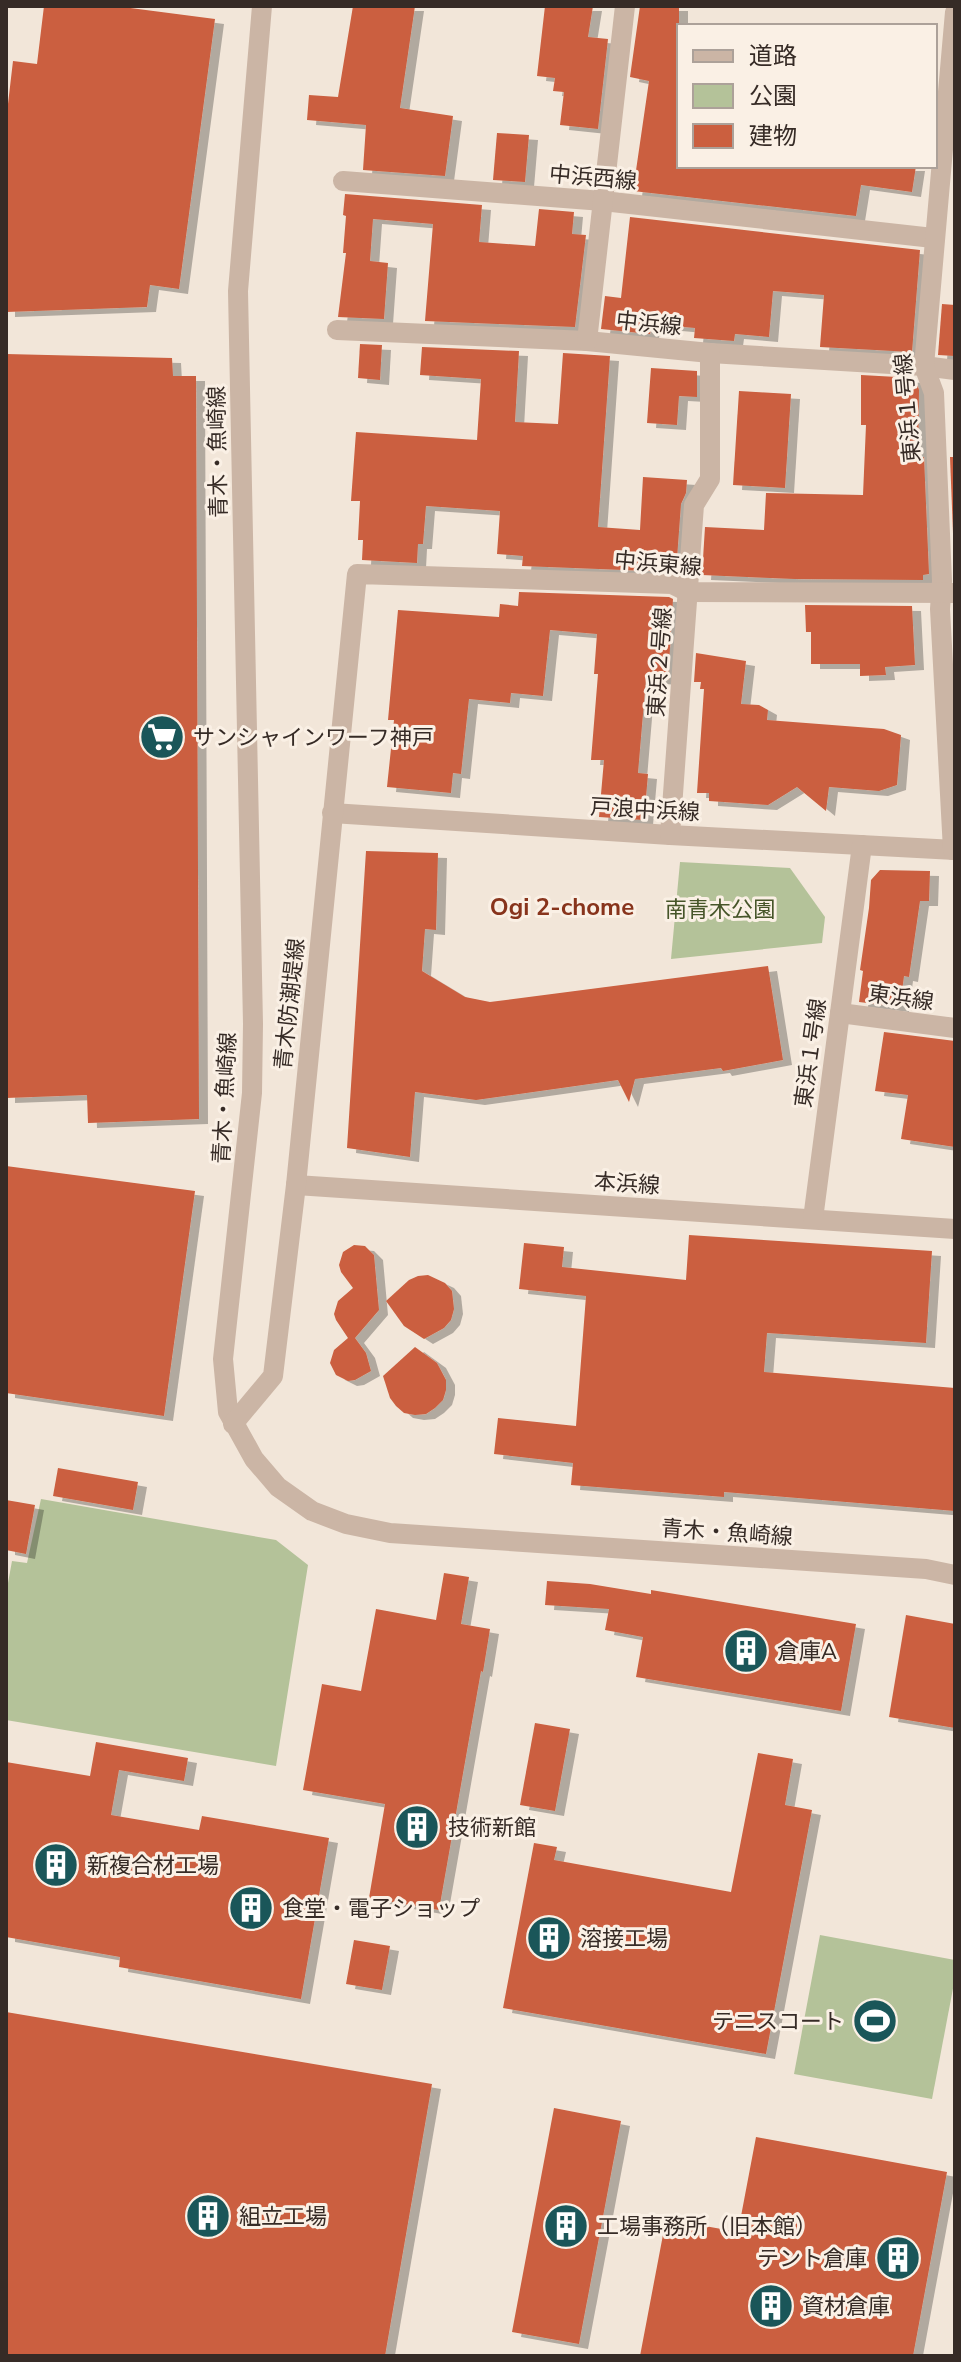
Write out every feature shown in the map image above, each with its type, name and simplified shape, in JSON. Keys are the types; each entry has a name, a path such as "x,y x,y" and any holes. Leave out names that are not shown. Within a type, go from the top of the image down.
{"street":[{"name":"青木・魚崎線","path":"262,6 238,291 253,1038 252,1093 223,1359 228,1412 233,1424 254,1459 278,1487 312,1511 346,1524 390,1533 926,1569 955,1575"},
{"path":"587,341 625,6"},
{"name":"東浜１号線","path":"954,850 940,609 948,592 942,581 934,393 924,366 955,12"},
{"name":"中浜西線","path":"343,181 603,201 933,238"},
{"name":"中浜線","path":"337,330 587,341 955,370"},
{"name":"東浜２号線","path":"670,835 694,505 710,479 710,353"},
{"name":"青木防潮堤線","path":"233,1424 273,1376 296,1185 357,574"},
{"name":"中浜東線","path":"357,574 672,584 688,592 948,592"},
{"name":"戸浪中浜線","path":"332,813 954,850"},
{"name":"東浜１号線","path":"813,1219 862,845"},
{"name":"東浜線","path":"840,1013 955,1028"},
{"name":"本浜線","path":"296,1185 955,1229"}],"green space":[{"name":"南青木公園","path":"680,862 790,868 825,917 822,943 671,959"},
{"path":"41,1499 276,1540 308,1565 276,1766 6,1720 6,1594 12,1561 27,1563"},
{"name":"テニスコート","path":"820,1935 955,1960 955,1978 932,2099 794,2074"}],"building":[{"path":"44,6 115,6 215,19 179,289 150,285 147,307 6,312 6,121 13,61 37,64"},
{"path":"353,6 415,6 400,108 453,116 445,176 363,170 366,125 307,120 309,95 338,97"},
{"path":"545,6 593,6 588,37 608,39 598,129 560,125 564,92 553,91 555,78 537,76"},
{"path":"640,6 679,6 677,168 916,168 912,192 861,185 856,216 633,191 649,81 630,77"},
{"path":"497,133 529,135 525,182 493,180"},
{"path":"345,194 482,205 479,242 535,246 539,209 574,212 572,234 586,235 575,327 425,321 433,224 373,219 370,261 388,263 384,319 338,317 346,253 343,253"},
{"path":"630,217 920,250 912,352 820,347 824,295 773,291 769,337 735,334 734,341 694,338 695,328 651,324 650,334 601,329 605,296 621,298"},
{"path":"942,304 955,305 955,356 938,355"},
{"path":"360,344 382,345 380,380 358,378"},
{"path":"422,347 519,351 515,422 558,424 563,353 610,356 598,527 640,530 643,477 687,480 681,504 676,572 522,566 523,556 497,554 500,511 426,506 423,544 418,544 417,563 362,560 363,540 358,540 360,501 351,501 356,432 477,440 481,379 420,375"},
{"name":"サンシャインワーフ神戸","path":"6,354 172,358 173,376 196,376 199,1119 88,1123 87,1095 6,1098"},
{"path":"651,368 697,371 697,397 679,396 677,425 647,423"},
{"path":"861,375 915,378 919,390 918,457 924,457 929,574 923,575 923,580 702,575 705,527 764,530 766,493 863,495 866,425 861,425"},
{"path":"739,391 791,394 785,488 733,485"},
{"path":"950,457 955,457 955,533 953,533"},
{"path":"519,592 673,599 668,680 646,678 638,773 648,774 644,820 599,817 604,760 591,760 598,674 594,674 597,634 550,630 543,696 511,693 510,703 469,699 461,774 453,773 451,793 387,787 394,720 388,720 398,610 499,617 500,604 518,606"},
{"path":"805,605 912,606 915,665 885,667 886,675 860,676 860,664 811,664 811,632 806,632"},
{"path":"696,653 746,661 741,704 759,705 768,710 767,720 884,729 901,735 897,785 879,791 829,787 826,811 797,787 768,805 709,801 709,793 697,793 704,689 700,689 701,682 694,682"},
{"path":"366,851 438,853 436,930 425,929 422,971 465,997 490,1002 768,966 783,1060 723,1071 721,1068 635,1079 629,1102 618,1080 476,1100 415,1092 410,1157 347,1148"},
{"path":"880,870 930,871 929,901 920,901 909,977 904,976 900,1007 859,1002 871,880"},
{"path":"884,1032 955,1041 955,1147 901,1139 908,1095 875,1091"},
{"path":"6,1166 195,1191 164,1416 6,1393"},
{"path":"689,1235 932,1251 926,1343 767,1333 764,1372 955,1388 955,1511 724,1492 724,1497 571,1485 573,1463 494,1454 498,1418 576,1426 586,1296 519,1289 524,1243 564,1247 562,1267 686,1280"},
{"path":"354,1245 365,1246 374,1255 379,1310 355,1338 366,1353 371,1371 348,1381 336,1375 330,1363 334,1350 348,1338 334,1314 338,1301 353,1288 339,1265 343,1252"},
{"path":"428,1275 445,1283 452,1291 454,1309 451,1320 444,1328 424,1339 404,1326 386,1301 409,1280"},
{"path":"415,1347 437,1363 446,1380 446,1390 443,1400 435,1408 426,1414 415,1415 404,1413 396,1406 383,1376"},
{"path":"58,1468 138,1482 133,1510 53,1496"},
{"path":"6,1500 35,1505 26,1554 6,1550"},
{"path":"444,1573 469,1577 461,1624 490,1629 439,1910 369,1898 385,1804 303,1790 322,1684 361,1691 376,1609 436,1620"},
{"name":"倉庫A","path":"547,1581 651,1594 651,1590 856,1624 841,1711 636,1677 643,1637 605,1630 609,1609 545,1605"},
{"path":"906,1615 955,1624 955,1728 889,1717"},
{"path":"535,1723 570,1729 555,1811 520,1805"},
{"path":"96,1742 188,1758 184,1781 119,1770 111,1815 199,1830 202,1816 329,1838 301,1999 119,1967 120,1957 6,1937 6,1762 90,1776"},
{"path":"758,1753 793,1759 785,1805 812,1810 766,2054 503,2008 534,1843 557,1847 554,1860 731,1892"},
{"path":"354,1940 390,1946 382,1990 346,1984"},
{"name":"組立工場","path":"6,2012 432,2084 385,2356 6,2356"},
{"name":"工場事務所（旧本館）","path":"554,2108 621,2121 579,2344 512,2332"},
{"path":"756,2137 947,2172 913,2356 640,2356 666,2219 738,2232"}],"place":[{"name":"サンシャインワーフ神戸","path":"162,737"},
{"name":"倉庫A","path":"746,1651"},
{"name":"技術新館","path":"417,1827"},
{"name":"新複合材工場","path":"56,1865"},
{"name":"食堂・電子ショップ","path":"251,1908"},
{"name":"溶接工場","path":"549,1938"},
{"name":"テニスコート","path":"875,2021"},
{"name":"組立工場","path":"208,2216"},
{"name":"工場事務所（旧本館）","path":"566,2226"},
{"name":"テント倉庫","path":"898,2258"},
{"name":"資材倉庫","path":"771,2306"}],"district":[{"name":"Ogi 2-chome","path":"562,907"}]}
